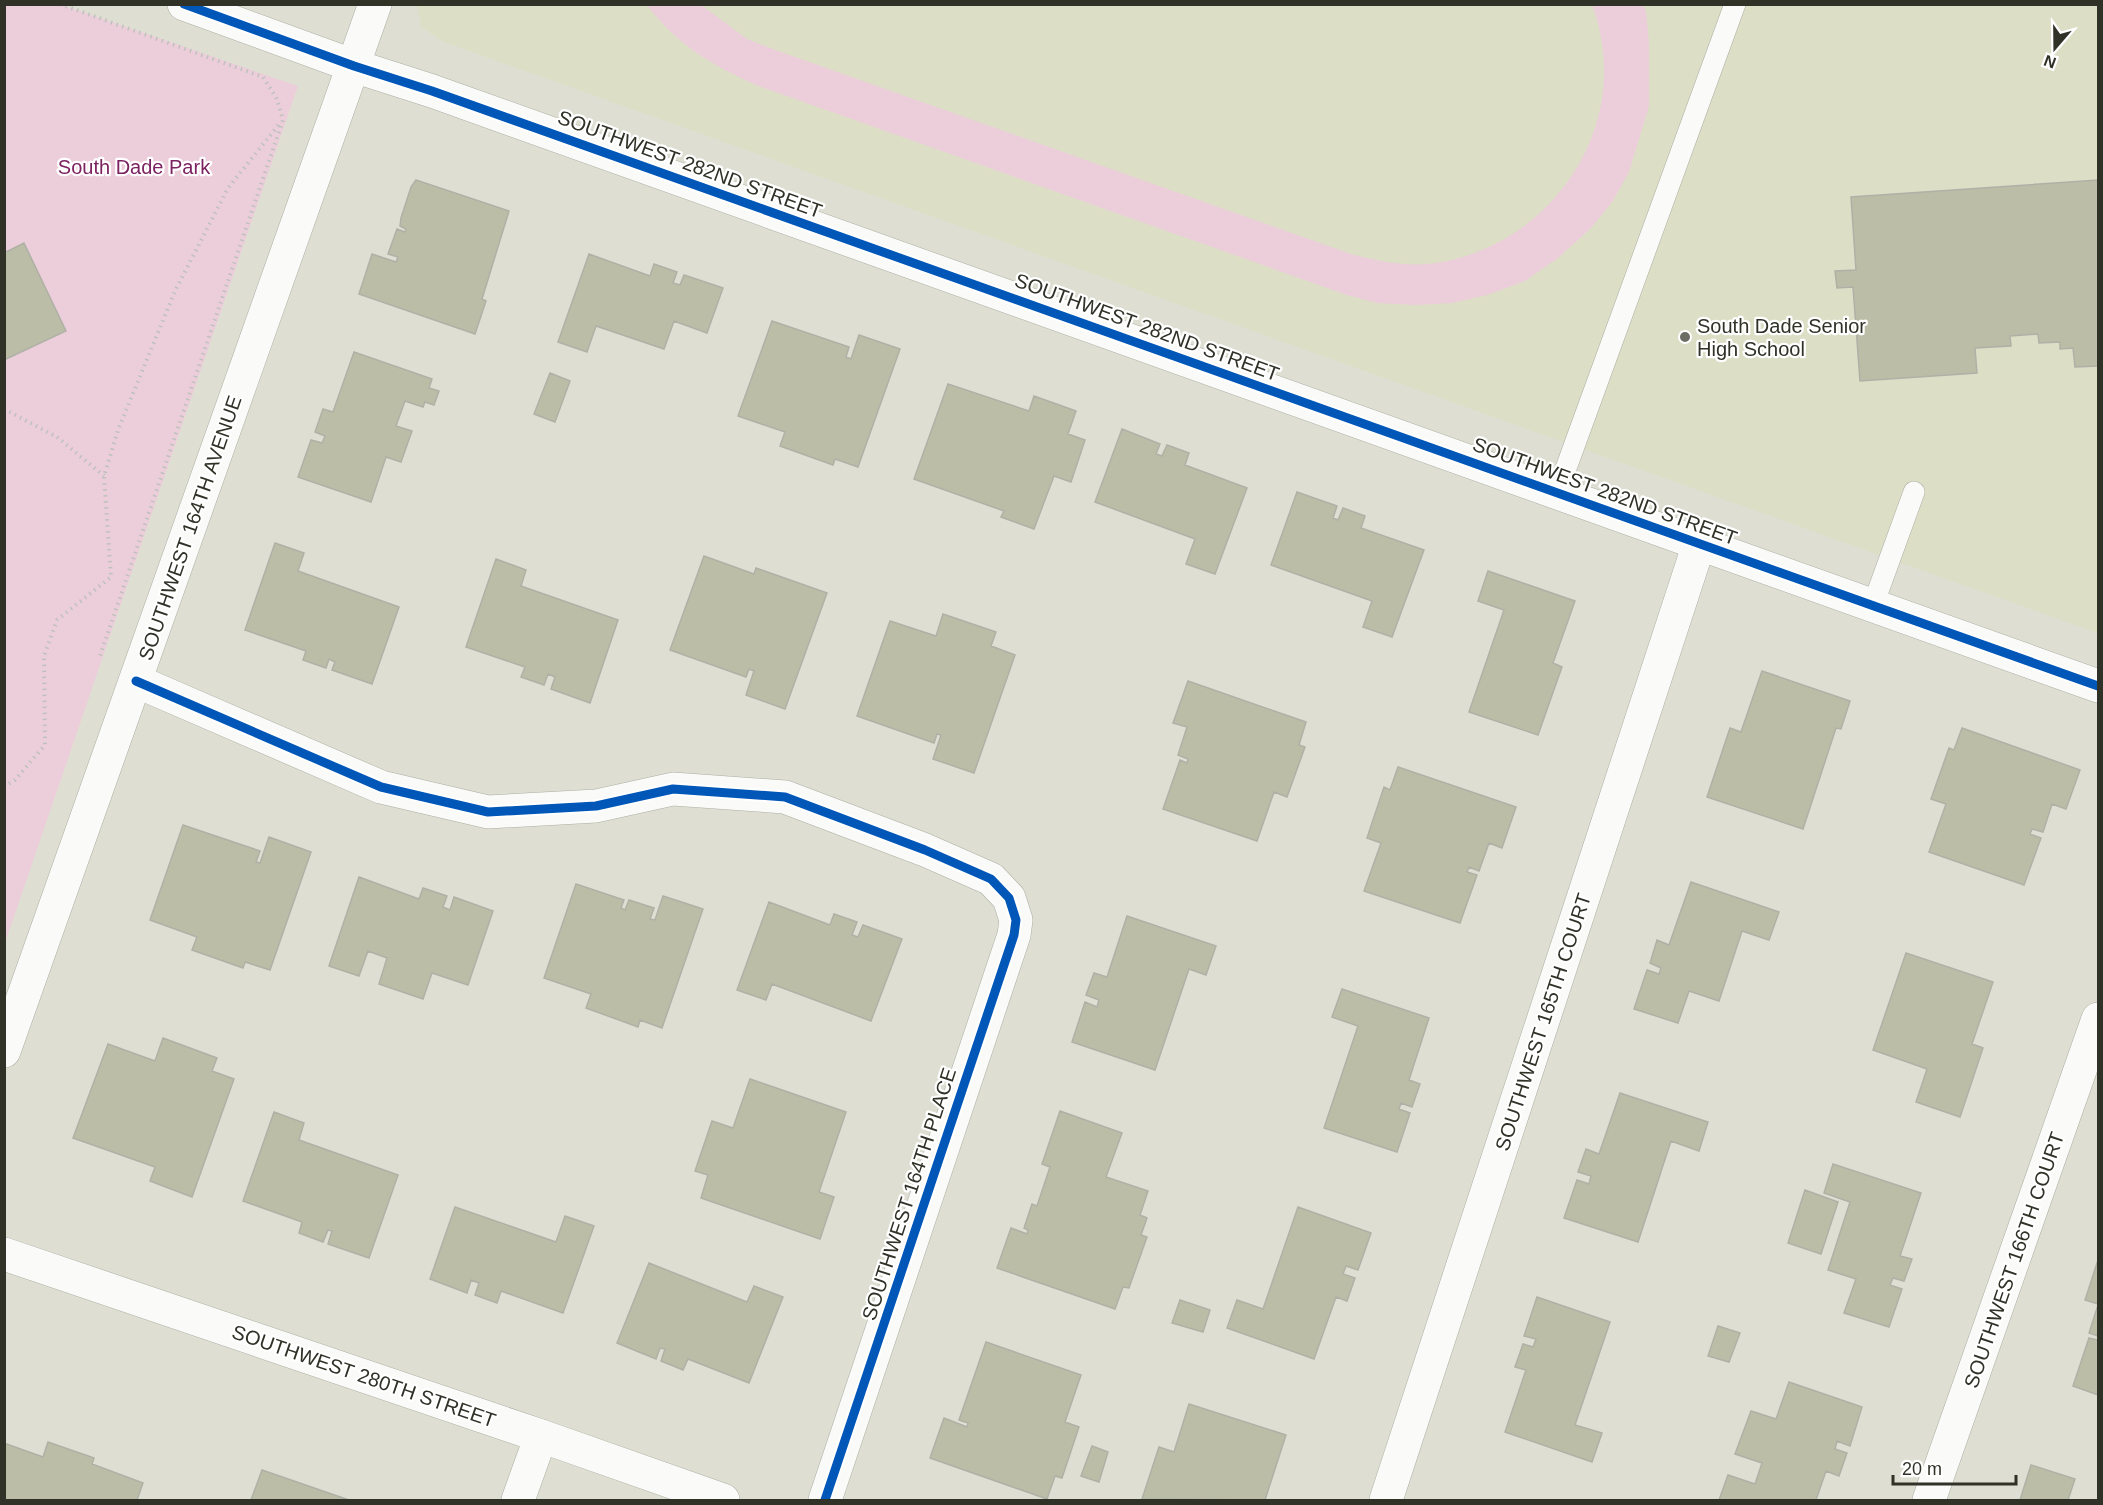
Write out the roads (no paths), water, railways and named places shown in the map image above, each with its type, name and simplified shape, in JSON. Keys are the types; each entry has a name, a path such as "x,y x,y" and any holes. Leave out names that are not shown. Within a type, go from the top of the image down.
{"street":[{"name":"SOUTHWEST 282ND STREET","path":"184,4 2098,686"},
{"name":"SOUTHWEST 164TH AVENUE","path":"4,1051 375,4"},
{"name":"SOUTHWEST 165TH COURT","path":"1386,1500 1700,544"},
{"name":"SOUTHWEST 164TH PLACE","path":"136,681 381,787 488,812 596,806 673,789 785,797 925,850 991,879 1009,898 1016,920 1014,935 825,1500"},
{"name":"SOUTHWEST 166TH COURT","path":"1929,1500 2098,1019"},
{"name":"SOUTHWEST 280TH STREET","path":"4,1254 723,1500"},
{"path":"518,1500 541,1436"}],"lane":[{"path":"1557,492 1735,4"},
{"path":"1873,605 1914,492"}],"place":[{"name":"South Dade Senior High School","path":"1685,337"}],"park label":[{"name":"South Dade Park","path":"134,167"}]}
